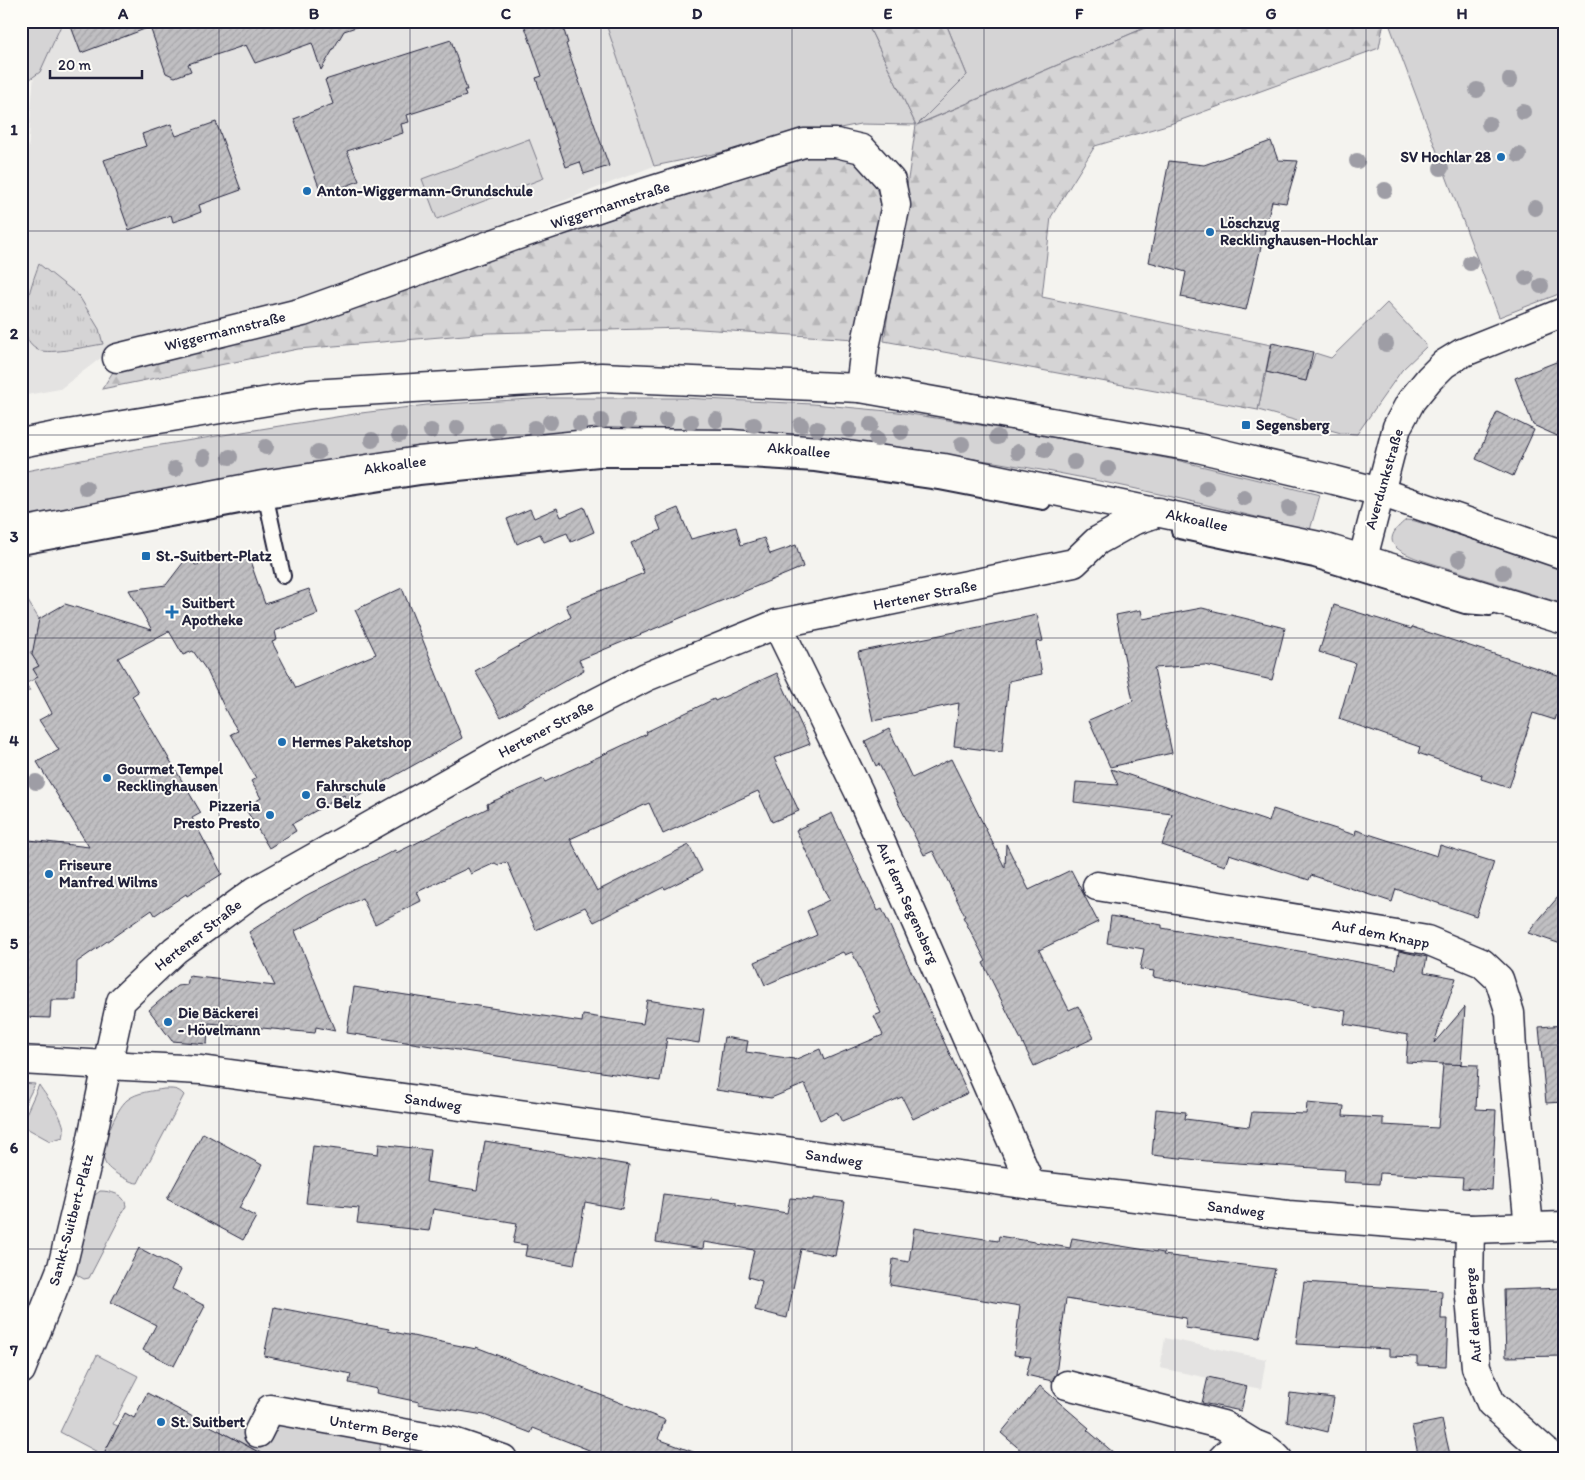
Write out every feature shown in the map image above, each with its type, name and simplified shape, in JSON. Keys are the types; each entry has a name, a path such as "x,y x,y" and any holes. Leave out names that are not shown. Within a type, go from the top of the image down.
{"street":[{"name":"Wiggermannstraße","path":"117,358 303,312 512,237 646,192 804,143 836,143 862,149 891,181 896,206 865,348 860,388"},
{"name":"Averdunkstraße","path":"1362,558 1397,427 1411,402 1429,379 1444,364 1462,353 1564,312"},
{"path":"21,444 56,436 311,394 601,377 860,388 1198,448 1380,492 1564,555"},
{"name":"Akkoallee","path":"21,532 265,493 419,461 598,443 731,444 818,451 944,468 1159,512 1320,546 1554,616"},
{"name":"Hertener Straße","path":"107,1065 120,1001 175,950 255,891 514,745 646,677 777,624 1074,563 1097,541 1133,521 1159,512"},
{"name":"Auf dem Segensberg","path":"777,624 859,792 1031,1185"},
{"name":"Auf dem Knapp","path":"1097,886 1427,940 1482,963 1498,979 1510,1013 1513,1068 1529,1227"},
{"path":"21,1060 107,1065"},
{"name":"Sandweg","path":"107,1065 200,1070 1031,1185 1288,1215 1470,1229 1564,1226"},
{"name":"Sankt-Suitbert-Platz","path":"21,1370 62,1267 86,1167 107,1065"},
{"name":"Auf dem Berge","path":"1470,1229 1470,1286 1476,1367 1491,1402 1554,1459"},
{"path":"1067,1385 1223,1425 1254,1444 1270,1449 1278,1459"},
{"name":"Unterm Berge","path":"258,1433 270,1409 453,1442 503,1459"},
{"path":"1222,1459 1234,1448 1254,1444"}],"lane":[{"path":"21,547 265,493 599,460 730,459 815,464 939,482 1314,560 1465,606 1554,616"},
{"path":"265,493 282,576"}],"shaded area":[{"name":"Anton-Wiggermann-Grundschule","path":"38,21 605,21 654,166 405,262 283,303 106,354 60,389 21,396 21,241"},
{"path":"1165,1338 1266,1359 1261,1389 1160,1368"}],"green space":[{"path":"26,21 63,21 40,72 26,82"},
{"path":"605,21 866,21 916,125 860,124 654,166"},
{"path":"866,21 945,21 967,75 917,125 1161,21 1384,21 1379,48 1170,124 1095,146 1051,217 1042,297 1271,345 1258,410 884,341 916,125"},
{"path":"945,21 1161,21 916,125 967,75"},
{"name":"SV Hochlar 28","path":"1388,21 1564,21 1564,292 1499,317"},
{"path":"529,139 544,178 437,219 422,179"},
{"path":"824,155 847,159 863,167 873,181 881,203 855,339 685,328 488,333 298,349 102,389 118,364 323,311 786,163"},
{"path":"39,264 79,296 99,329 103,344 70,350 44,351 38,350 30,344 26,334 26,310 28,296"},
{"path":"1387,303 1427,346 1402,370 1357,434 1341,433 1258,410 1266,372 1306,381 1315,353 1331,358"},
{"path":"549,398 681,398 813,404 898,412 1029,433 1176,460 1320,495 1310,530 1060,473 997,462 806,440 21,521 21,472 142,448 361,413 427,405"},
{"path":"1406,520 1415,521 1564,569 1564,604 1421,560 1405,553 1394,545 1392,540 1393,534"},
{"path":"21,598 26,598 39,619 35,650 30,652 39,666 33,669 38,677 25,684 30,691 21,692"},
{"path":"21,1083 35,1084 21,1112"},
{"path":"39,1085 60,1117 63,1124 63,1137 50,1141 21,1125"},
{"path":"164,1089 177,1090 184,1095 138,1183 131,1182 108,1168 105,1163 104,1146 110,1128 118,1111 131,1097"},
{"path":"100,1191 120,1196 126,1206 89,1278 84,1279 77,1275 76,1268 95,1195"},
{"path":"97,1355 138,1376 113,1424 118,1426 103,1455 60,1432"},
{"path":"223,1420 260,1439 273,1420 381,1443 377,1459 258,1459 261,1453 218,1430"}],"building":[{"path":"69,21 361,21 362,25 344,31 321,70 312,43 255,63 246,45 188,64 191,71 175,77 166,73 150,27 81,53"},
{"path":"523,21 561,21 568,43 566,44 609,166 584,174 580,162 566,167 536,78 542,76"},
{"path":"451,40 467,90 464,90 466,96 407,115 409,122 401,124 403,133 347,151 359,181 322,195 294,119 333,104 325,80"},
{"path":"216,122 241,190 199,205 201,212 188,217 173,222 171,215 129,230 104,160 146,146 142,134 171,124 176,136"},
{"name":"Löschzug Recklinghausen-Hochlar","path":"1271,141 1278,160 1298,161 1286,203 1272,201 1246,310 1181,297 1186,272 1149,262 1169,161 1204,165"},
{"path":"1272,343 1313,352 1306,381 1266,372"},
{"path":"1564,359 1564,439 1533,425 1515,378"},
{"path":"1497,412 1534,430 1513,476 1476,459"},
{"path":"584,507 594,532 571,542 567,533 544,542 540,534 517,544 507,519 530,509 534,518 557,508 561,517"},
{"path":"678,508 691,539 736,527 741,545 764,538 770,554 796,545 803,567 579,660 584,670 501,717 475,671 571,617 566,605 644,573 631,543 661,530 656,517"},
{"path":"189,555 195,565 236,558 237,560 249,558 265,604 309,589 318,614 275,631 277,640 272,642 296,688 376,654 355,610 402,588 462,738 348,802 344,795 292,824 296,831 269,848 245,808 261,798 251,781 256,778 231,734 238,731 228,715 207,671 193,651 183,655 169,631 118,658 138,692 132,696 201,813 192,818 222,874 187,896 186,894 155,915 152,910 77,962 76,1000 51,1000 50,1018 21,1017 21,839 89,847 37,762 59,750 39,720 52,713 34,679 38,677 33,669 39,666 32,655 39,619 65,604 152,630 129,590 166,585"},
{"path":"1334,605 1411,629 1412,627 1564,677 1564,695 1555,720 1533,713 1509,788 1481,779 1482,775 1418,753 1420,747 1339,719 1355,663 1319,652"},
{"path":"1202,608 1285,628 1272,680 1205,665 1154,668 1172,753 1110,767 1089,720 1133,701 1116,615 1141,610 1143,619"},
{"path":"1037,615 1043,641 1036,642 1042,674 1009,681 1002,752 954,746 959,703 873,721 858,652"},
{"path":"777,673 810,744 774,758 799,811 772,822 758,791 663,834 649,803 570,839 597,891 689,845 702,871 665,889 664,887 594,922 585,907 536,930 507,862 498,865 495,863 471,874 468,868 417,892 421,901 375,924 362,898 295,931 335,1031 316,1027 315,1033 209,1023 207,1044 172,1041 149,1010 177,986 187,985 189,976 275,986 249,932 305,896 395,850 396,853 488,808 487,804 543,779 545,782 647,734 646,732 714,699 715,701"},
{"path":"889,729 912,778 951,759 1005,868 1006,844 1029,890 1071,870 1098,922 1039,950 1069,1010 1078,1006 1094,1038 1034,1066 983,963 986,961 963,917 965,916 933,851 924,855 879,764 876,766 865,741"},
{"path":"1111,769 1269,822 1273,809 1355,835 1356,830 1437,856 1440,845 1494,862 1476,916 1396,889 1392,902 1311,875 1309,880 1229,854 1225,866 1162,845 1172,814 1074,802 1076,782 1118,785"},
{"path":"832,813 878,911 882,909 968,1093 913,1119 902,1097 842,1122 837,1112 820,1120 805,1084 771,1098 716,1090 724,1037 748,1041 746,1052 794,1060 820,1049 824,1060 883,1035 874,1016 881,1013 852,952 845,955 843,952 765,985 755,962 817,935 807,911 829,900 796,830"},
{"path":"1564,890 1564,945 1528,933 1536,923"},
{"path":"1111,916 1162,925 1162,928 1396,969 1399,951 1427,957 1424,972 1456,978 1434,1043 1465,1007 1461,1065 1406,1062 1408,1035 1344,1024 1346,1011 1153,977 1154,971 1140,969 1144,949 1107,943"},
{"path":"354,987 582,1022 583,1015 643,1024 647,1000 704,1009 699,1043 667,1038 660,1081 347,1033"},
{"path":"1564,1025 1564,1102 1546,1103 1539,1027"},
{"path":"1443,1064 1478,1065 1476,1109 1496,1110 1492,1190 1462,1188 1463,1178 1380,1173 1379,1184 1344,1182 1345,1170 1207,1161 1152,1155 1156,1109 1186,1112 1185,1119 1249,1127 1252,1112 1306,1114 1307,1103 1344,1106 1343,1116 1383,1118 1383,1125 1438,1128"},
{"path":"203,1133 262,1165 239,1208 256,1217 243,1240 167,1199"},
{"path":"485,1141 629,1165 622,1209 585,1202 574,1265 525,1256 527,1245 513,1243 517,1223 433,1209 429,1231 357,1223 359,1208 306,1203 313,1146 378,1154 379,1144 430,1150 426,1182 477,1190"},
{"path":"663,1194 711,1200 711,1198 736,1202 736,1205 787,1213 790,1198 813,1200 813,1198 845,1202 835,1256 801,1249 787,1318 755,1310 762,1281 748,1277 754,1250 704,1242 703,1249 656,1242"},
{"path":"914,1228 998,1241 999,1236 1070,1248 1072,1238 1164,1253 1163,1255 1275,1269 1259,1338 1185,1328 1186,1318 1066,1299 1056,1374 1052,1381 1026,1375 1031,1357 1014,1355 1020,1306 890,1285 893,1259 909,1262"},
{"path":"139,1248 181,1270 172,1289 205,1306 174,1366 143,1350 156,1325 111,1302"},
{"path":"1304,1282 1442,1291 1441,1319 1448,1319 1446,1366 1417,1365 1417,1357 1389,1356 1389,1349 1296,1344"},
{"path":"1564,1288 1564,1356 1506,1357 1504,1290"},
{"path":"274,1307 389,1329 388,1331 476,1349 476,1347 665,1420 658,1439 704,1456 703,1459 607,1459 533,1428 531,1433 484,1415 418,1404 419,1402 376,1393 377,1389 349,1383 351,1374 264,1356"},
{"path":"1208,1377 1247,1386 1241,1411 1202,1403"},
{"path":"1040,1386 1089,1428 1087,1430 1121,1459 1031,1459 1001,1433"},
{"name":"St. Suitbert","path":"147,1393 271,1459 101,1459 125,1413 134,1418"},
{"path":"1290,1393 1334,1398 1328,1432 1287,1422"},
{"path":"1442,1420 1451,1459 1419,1459 1412,1426"}],"place":[{"name":"SV Hochlar 28","path":"1501,157"},
{"name":"Anton-Wiggermann-Grundschule","path":"307,191"},
{"name":"Löschzug Recklinghausen-Hochlar","path":"1210,232"},
{"name":"Segensberg","path":"1246,425"},
{"name":"St.-Suitbert-Platz","path":"146,556"},
{"name":"Suitbert Apotheke","path":"172,612"},
{"name":"Hermes Paketshop","path":"282,742"},
{"name":"Gourmet Tempel Recklinghausen","path":"107,778"},
{"name":"Fahrschule G. Belz","path":"306,795"},
{"name":"Pizzeria Presto Presto","path":"270,815"},
{"name":"Friseure Manfred Wilms","path":"49,874"},
{"name":"Die Bäckerei - Hövelmann","path":"168,1022"},
{"name":"St. Suitbert","path":"161,1422"}]}
